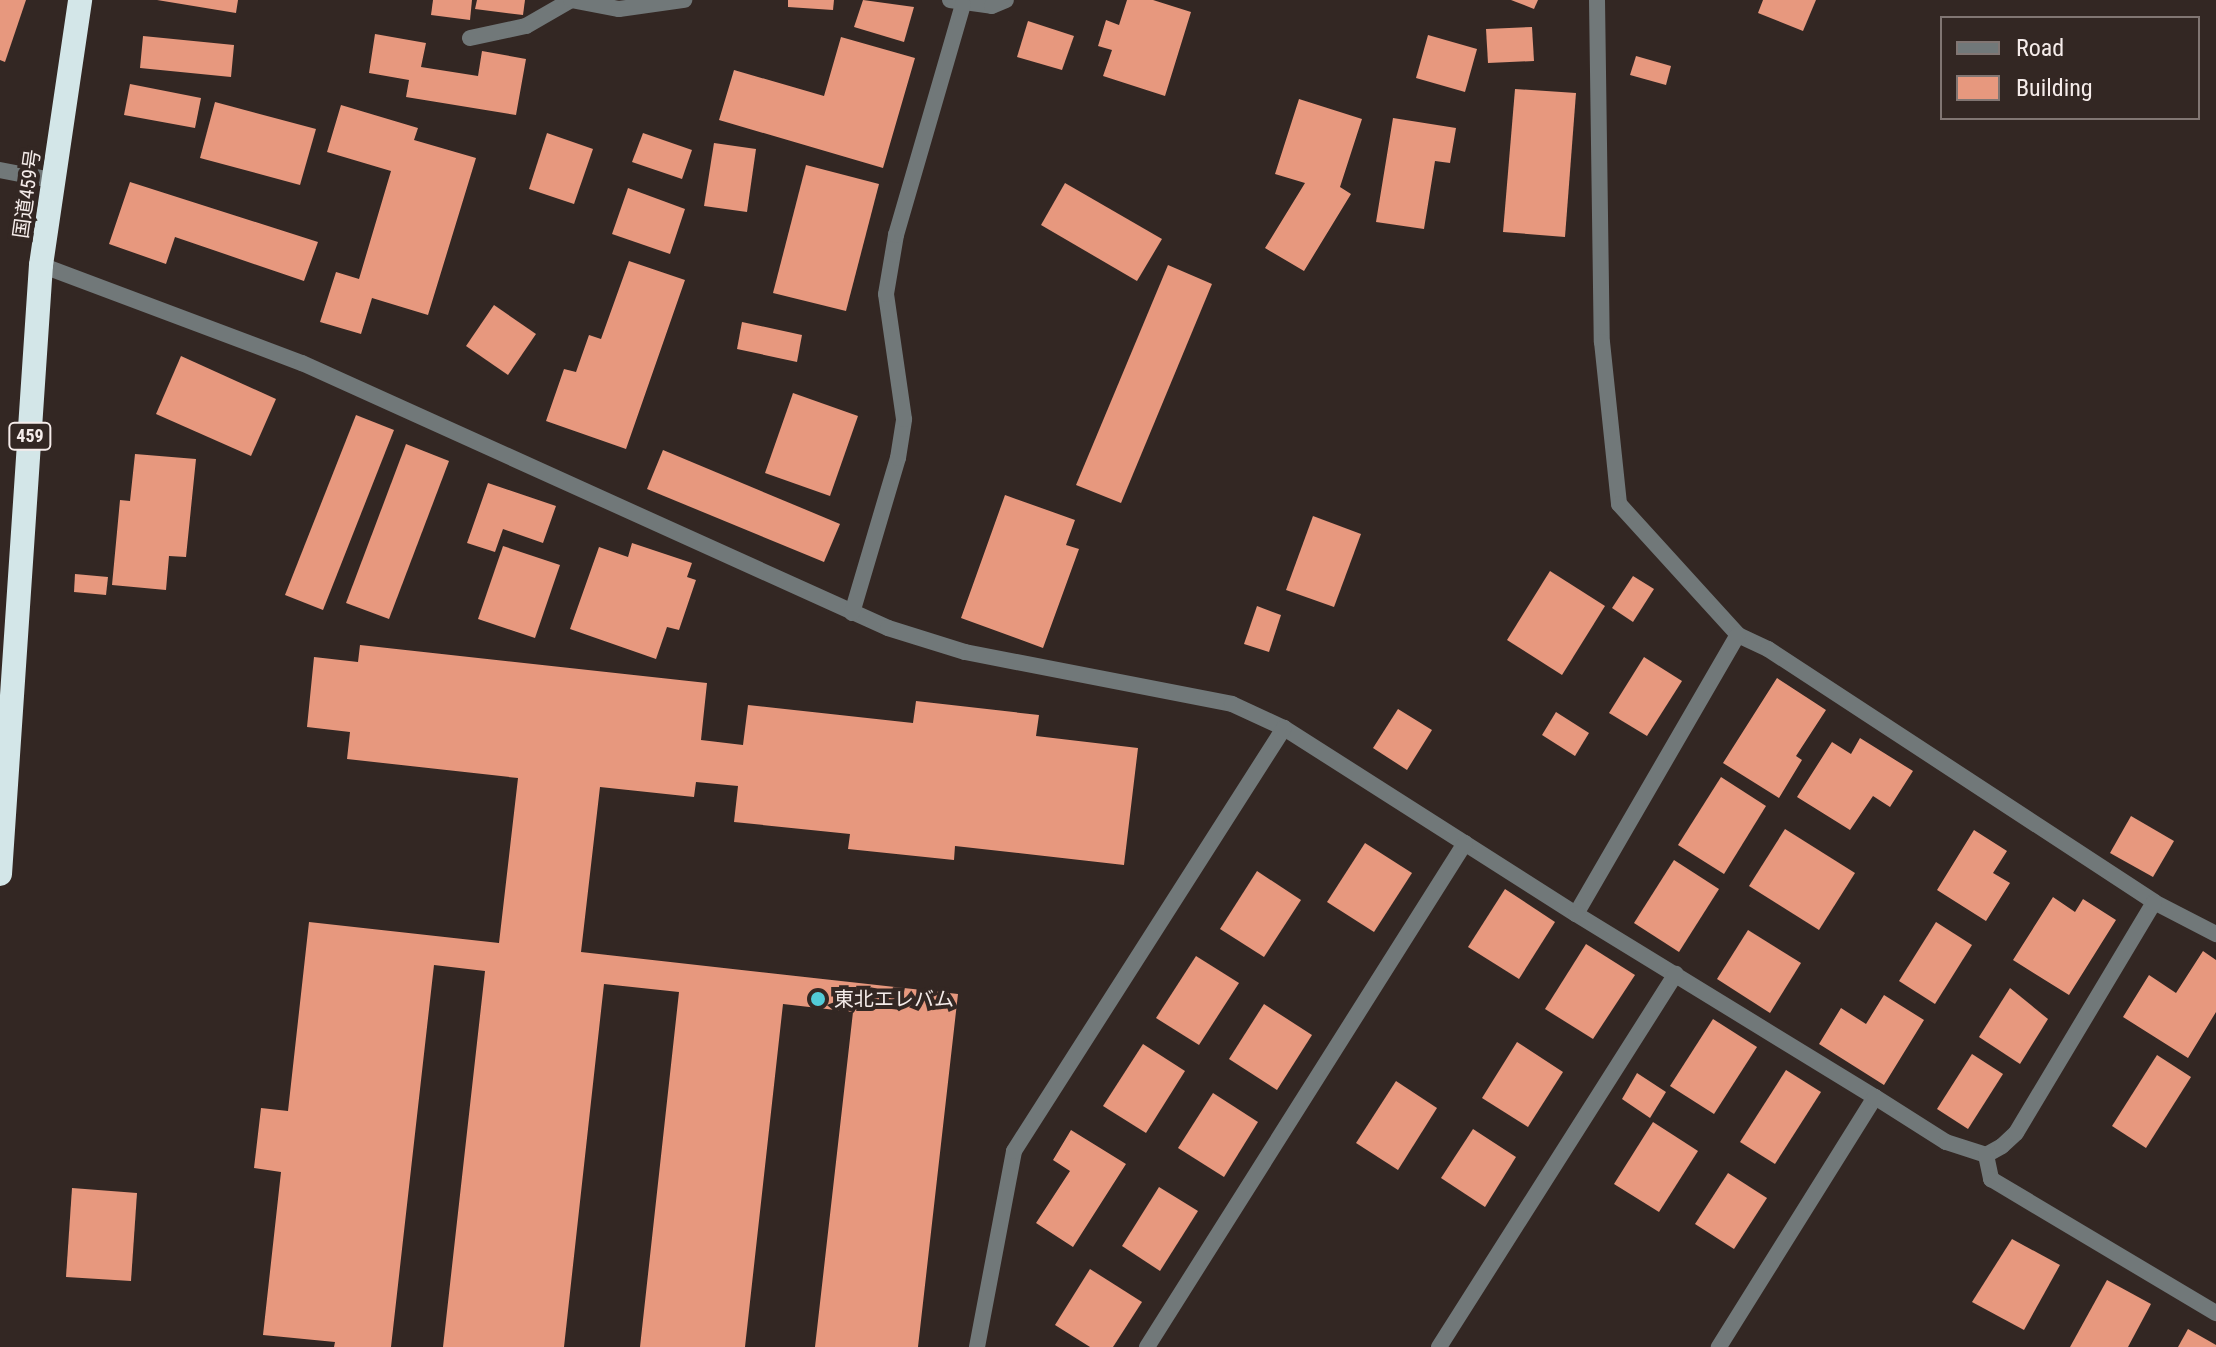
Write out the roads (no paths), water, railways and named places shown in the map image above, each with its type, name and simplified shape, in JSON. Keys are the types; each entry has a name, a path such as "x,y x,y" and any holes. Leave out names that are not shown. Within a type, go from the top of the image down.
{"highway":[{"name":"国道459号","path":"0,874 41,265 80,0"}],"street":[{"path":"470,38 526,26 571,0 619,9 684,0"},
{"path":"852,613 898,458 904,419 886,294 896,235 957,2 992,6 1006,0"},
{"path":"1597,0 1602,342 1619,504 1738,635 1768,649 2154,902 2216,934"},
{"path":"0,170 52,180"},
{"path":"41,265 302,363 852,613 965,652 1232,704 1284,728 1576,914 1946,1142 1986,1155"},
{"path":"1576,914 1738,635"},
{"path":"977,1347 1014,1151 1284,728"},
{"path":"1147,1347 1465,843"},
{"path":"1986,1155 2016,1133 2154,902"},
{"path":"1439,1347 1676,974"},
{"path":"1719,1347 1875,1097"},
{"path":"1986,1155 1991,1179 2216,1313"}],"place":[{"name":"東北エレバム","path":"818,999"}]}
